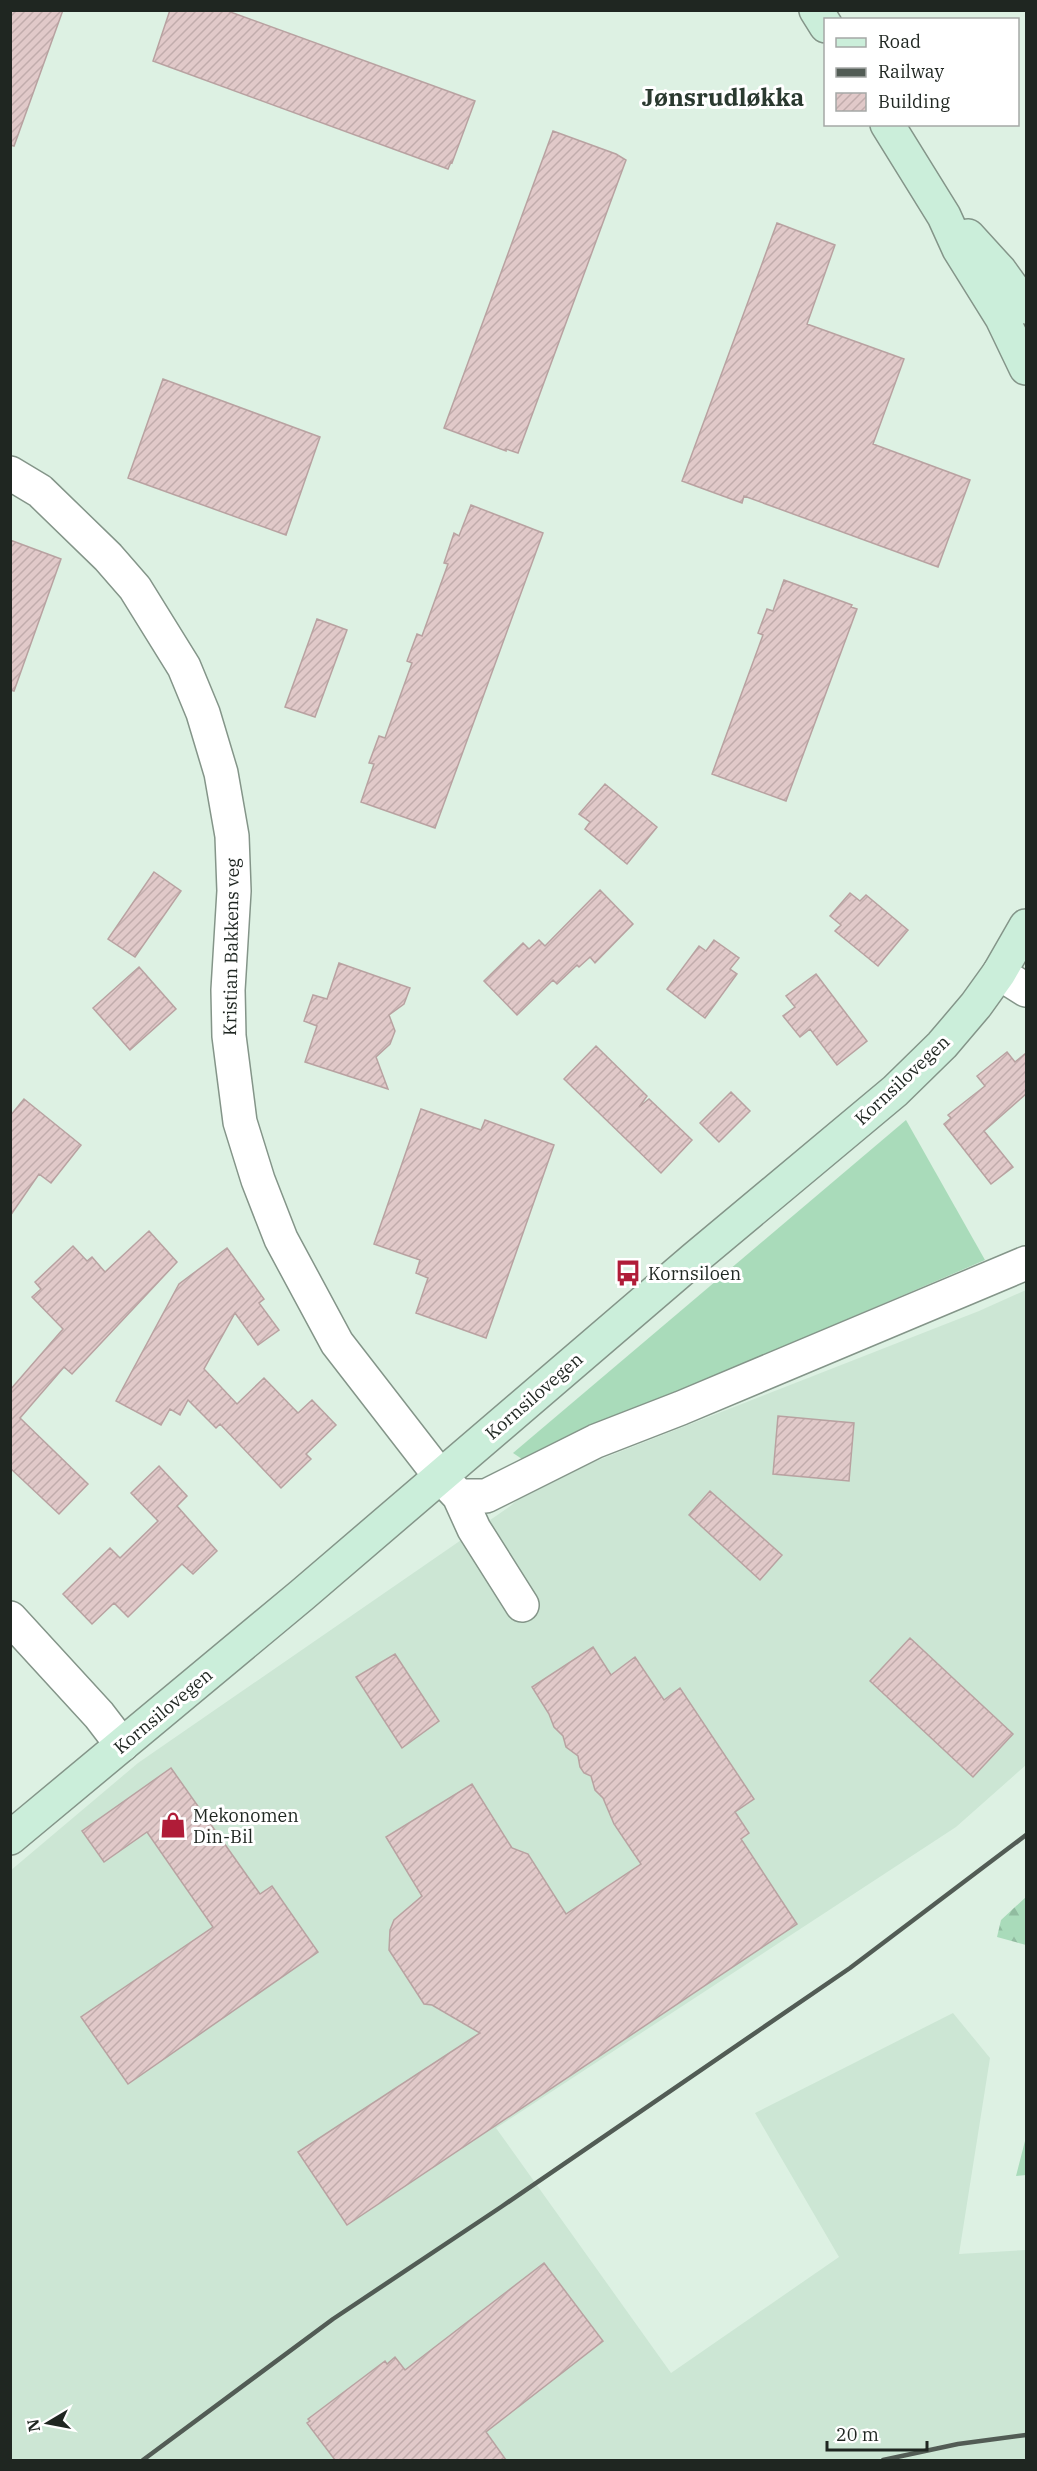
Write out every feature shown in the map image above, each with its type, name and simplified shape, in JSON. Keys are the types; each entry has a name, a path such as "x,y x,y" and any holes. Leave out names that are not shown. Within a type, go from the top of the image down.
{"main road":[{"path":"816,10 824,24"},
{"path":"888,126 944,216 972,239 1020,308 1026,369"},
{"name":"Kornsilovegen","path":"10,1838 122,1745 450,1486 694,1259 895,1091 942,1045 999,973 1026,926"}],"street":[{"name":"Kristian Bakkens veg","path":"10,473 40,491 108,557 135,588 184,667 203,713 221,773 232,836 234,891 228,990 229,1036 240,1122 258,1180 281,1239 337,1343 450,1486"},
{"path":"999,973 1026,990"},
{"path":"450,1486 486,1496 596,1441 681,1408 1026,1263"},
{"path":"450,1486 474,1530 522,1605"},
{"path":"10,1618 99,1715 122,1745"}],"shaded area":[{"path":"1026,1290 1026,1765 956,1827 496,2128 671,2373 839,2257 755,2113 953,2013 990,2058 959,2254 1026,2250 1026,2460 11,2460 10,1871 138,1763 509,1507 535,1485 979,1311"}],"green space":[{"path":"906,1120 985,1260 522,1459 513,1453"},
{"path":"1026,1897 1026,1945 997,1937 1001,1920"},
{"path":"1026,2137 1026,2175 1016,2176"}],"building":[{"path":"10,10 63,10 14,146 10,145"},
{"path":"170,10 225,10 475,101 452,163 448,169 153,61"},
{"path":"553,131 616,154 626,160 518,453 506,449 506,451 444,428"},
{"path":"777,223 835,245 807,324 904,359 873,444 970,480 938,567 744,496 742,503 682,481"},
{"path":"163,379 320,437 286,535 128,478"},
{"path":"471,505 543,533 435,828 361,802 374,764 369,763 379,736 385,738 412,663 407,661 417,634 422,636 448,564 444,563 454,533 459,536"},
{"path":"10,540 61,559 14,691 10,690"},
{"path":"784,580 852,605 851,607 857,609 786,801 712,774 763,635 758,633 767,609 773,611"},
{"path":"317,619 347,630 315,717 285,707"},
{"path":"605,784 657,827 627,864 585,829 590,822 579,814"},
{"path":"154,872 181,891 135,957 108,939"},
{"path":"600,890 633,924 595,963 590,957 579,967 577,965 557,984 553,980 517,1015 484,981 523,943 529,949 539,940 545,946"},
{"path":"850,893 860,901 866,895 908,930 878,966 835,931 841,925 830,916"},
{"path":"714,940 739,958 730,969 737,974 705,1018 667,989 699,946 706,951"},
{"path":"339,963 410,988 404,1004 389,1015 395,1031 390,1044 376,1057 388,1089 305,1062 317,1026 304,1021 313,995 327,999"},
{"path":"139,967 176,1009 130,1050 93,1008"},
{"path":"816,974 867,1041 837,1065 810,1029 800,1037 783,1016 795,1007 786,996"},
{"path":"596,1046 647,1096 639,1107 649,1099 692,1140 661,1173 564,1079"},
{"path":"1007,1052 1015,1062 1026,1053 1026,1094 984,1131 1013,1167 991,1184 944,1124 951,1118 948,1115 985,1086 977,1076"},
{"path":"731,1092 750,1111 719,1142 700,1123"},
{"path":"24,1099 81,1145 51,1183 39,1174 10,1216 10,1116"},
{"path":"421,1109 481,1130 485,1120 554,1145 486,1338 416,1313 428,1278 416,1273 420,1260 374,1244"},
{"path":"149,1231 177,1262 72,1374 64,1367 20,1418 88,1484 59,1514 10,1468 10,1390 63,1329 32,1297 41,1289 35,1282 73,1246 87,1261 92,1257 105,1272"},
{"path":"227,1248 264,1299 259,1303 279,1330 258,1345 235,1313 204,1369 237,1404 264,1378 298,1413 312,1400 336,1425 306,1454 311,1459 281,1488 220,1424 216,1428 188,1400 180,1415 170,1409 161,1425 116,1401 179,1284"},
{"path":"778,1416 854,1423 849,1481 773,1474"},
{"path":"159,1466 187,1496 177,1506 217,1551 193,1574 182,1564 128,1617 114,1603 92,1624 63,1594 110,1548 120,1558 158,1521 131,1493"},
{"path":"710,1491 782,1555 760,1580 689,1515"},
{"path":"910,1638 1013,1734 973,1777 870,1681"},
{"path":"593,1647 611,1675 635,1657 664,1700 680,1688 754,1799 735,1812 749,1833 741,1839 797,1924 347,2225 298,2152 480,2033 432,2005 424,2004 389,1950 390,1930 394,1920 422,1896 386,1837 472,1784 512,1848 528,1854 566,1914 641,1864 614,1824 603,1798 595,1790 591,1776 584,1773 578,1756 566,1747 563,1736 554,1727 549,1714 532,1687"},
{"path":"395,1654 439,1721 402,1748 356,1677"},
{"path":"171,1768 260,1894 272,1886 318,1952 128,2084 81,2017 213,1927 147,1832 104,1862 82,1831"},
{"path":"544,2263 603,2341 486,2432 506,2460 335,2460 307,2423 310,2421 308,2419 385,2361 387,2364 395,2357 405,2370"}],"railway":[{"path":"143,2460 333,2319 850,1968 1026,1835"},
{"path":"883,2460 958,2444 1026,2435"}],"place":[{"name":"Kornsiloen","path":"628,1273"},
{"name":"Mekonomen Din-Bil","path":"173,1825"}],"district":[{"name":"Jønsrudløkka","path":"723,97"}]}
